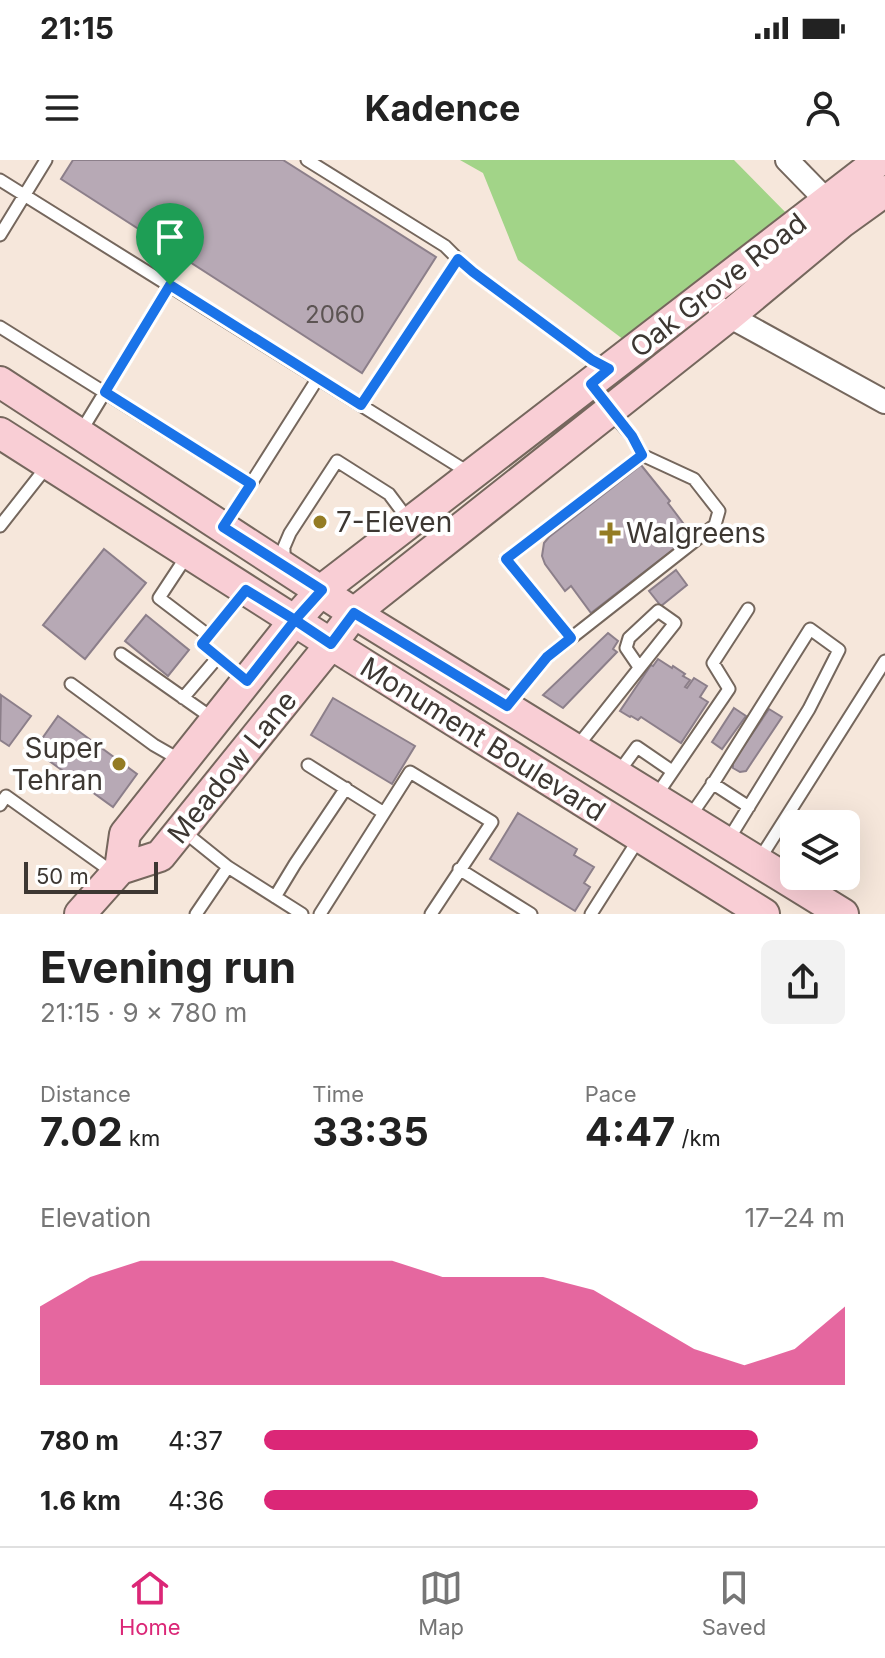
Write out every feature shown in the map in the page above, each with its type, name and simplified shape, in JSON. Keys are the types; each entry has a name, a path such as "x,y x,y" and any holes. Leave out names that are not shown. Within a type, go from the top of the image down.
{"main road":[{"name":"Oak Grove Road","path":"331,644 354,613 706,295 880,160"},
{"name":"Oak Grove Road","path":"295,620 322,590 472,475 602,391 729,316 842,222 885,191"},
{"name":"Monument Boulevard","path":"0,382 354,613 843,914"},
{"name":"Monument Boulevard","path":"0,433 764,914"},
{"name":"Meadow Lane","path":"118,872 125,834 295,620"},
{"name":"Meadow Lane","path":"118,872 160,856 331,644"},
{"path":"640,836 671,832 717,856 766,866"},
{"path":"80,914 118,872"}],"street":[{"path":"787,160 826,200"},
{"path":"706,295 729,316 885,402"}],"lane":[{"path":"0,235 4,218 25,194 46,160"},
{"path":"307,160 445,246 473,272 568,343 642,455 694,479 719,511 715,525 547,657 507,706"},
{"path":"0,180 472,475"},
{"path":"361,405 458,259"},
{"path":"80,433 170,285"},
{"path":"0,327 251,484"},
{"path":"223,527 318,378"},
{"path":"571,638 506,559 642,455"},
{"path":"284,566 284,547 290,533 337,461 389,494 410,522"},
{"path":"0,526 48,465"},
{"path":"188,554 159,598 209,636"},
{"path":"246,590 202,644 247,681"},
{"path":"655,797 729,689 713,663 748,609"},
{"path":"576,749 675,623 658,611 629,638 626,648 639,667"},
{"path":"688,818 810,629 839,650 809,709 727,842"},
{"path":"121,654 215,721"},
{"path":"183,698 218,657"},
{"path":"766,866 885,661"},
{"path":"71,684 154,745 183,762"},
{"path":"617,774 637,747 672,771"},
{"path":"308,765 384,813"},
{"path":"320,914 410,772 492,822 431,914"},
{"path":"712,783 749,807"},
{"path":"275,897 346,788"},
{"path":"0,805 6,796 118,872"},
{"path":"182,830 228,867 302,914"},
{"path":"591,914 640,836"},
{"path":"196,914 228,867"},
{"path":"459,869 531,914"}],"green space":[{"path":"460,160 734,160 796,223 636,349 518,260 483,173"}],"building":[{"path":"73,160 283,160 436,257 362,373 61,179"},
{"path":"641,465 692,535 591,613 571,586 565,591 545,564 542,556 544,543"},
{"path":"104,549 146,583 85,659 43,625"},
{"path":"676,570 687,585 661,606 649,591"},
{"path":"146,615 189,650 168,676 125,641"},
{"path":"608,633 618,641 613,649 617,652 563,708 543,695"},
{"path":"658,659 685,674 683,676 690,680 685,687 694,678 707,686 700,697 708,702 681,743 641,717 638,720 620,711"},
{"path":"1,695 31,716 9,746 0,740"},
{"path":"333,698 415,746 392,784 311,735"},
{"path":"734,708 746,716 722,749 712,742"},
{"path":"769,709 782,717 746,771 740,772 733,768 733,762"},
{"path":"58,716 137,774 113,807 34,750"},
{"path":"518,813 577,849 574,855 594,867 584,883 590,887 575,911 490,859"}],"place":[{"name":"7-Eleven","path":"320,522"},
{"name":"Walgreens","path":"610,533"},
{"name":"Super Tehran","path":"119,764"}],"route":[{"path":"170,285 105,392 251,484 223,527 322,590 295,620 246,590 202,644 247,681 295,620 331,644 354,613 507,706 547,657 571,638 506,559 642,455 632,436 591,384 609,369 592,360 458,259 361,405 170,285"}]}
